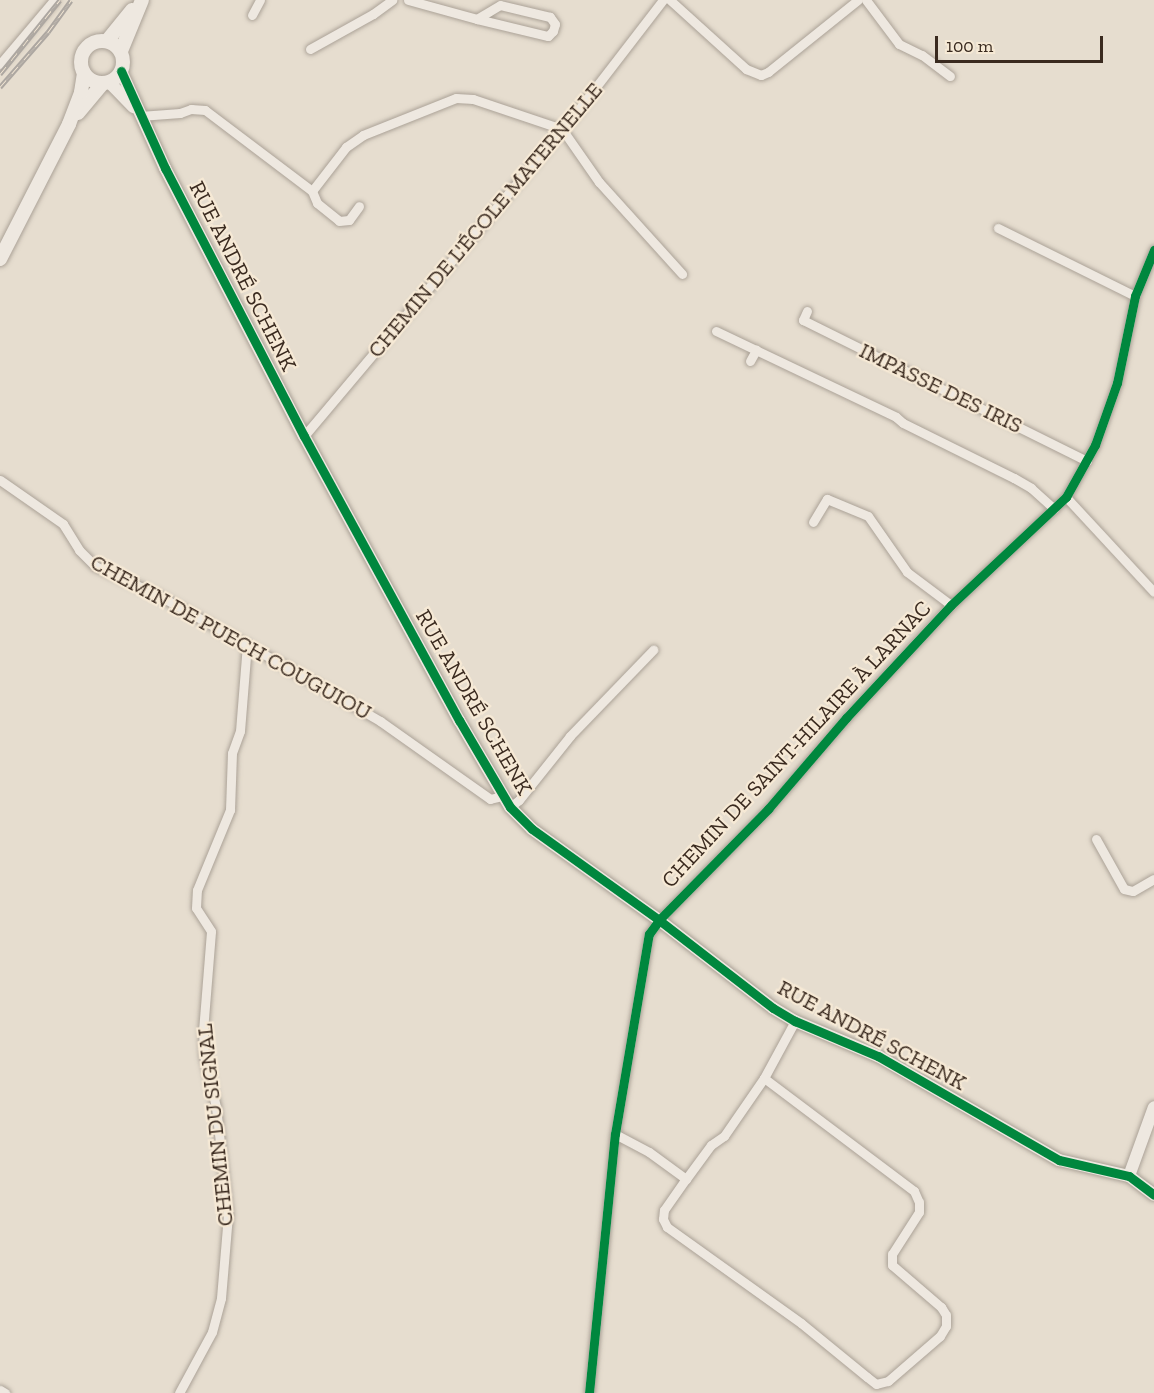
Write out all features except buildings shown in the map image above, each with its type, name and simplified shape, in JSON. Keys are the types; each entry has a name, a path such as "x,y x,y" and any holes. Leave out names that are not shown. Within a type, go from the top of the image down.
{"main road":[{"path":"0,259 69,124 81,92 84,73 81,59 85,50 92,43 107,41 141,0"},
{"path":"69,124 106,82 121,71 123,63 121,51 141,0"},
{"path":"107,41 121,51"},
{"path":"84,73 89,79 106,82"}],"street":[{"path":"0,64 54,0"},
{"path":"252,15 260,0"},
{"path":"310,49 373,14 392,0"},
{"path":"408,0 477,19 548,36 555,24 550,17 500,5 477,19"},
{"name":"CHEMIN DE L'ÉCOLE MATERNELLE","path":"304,436 562,129 663,0"},
{"path":"670,0 746,69 761,75 768,72 858,0"},
{"path":"866,0 899,44 922,55 950,76"},
{"name":"RUE ANDRÉ SCHENK","path":"121,71 140,116 304,436 506,801 532,829 659,920 773,1008 795,1021 878,1056 1059,1160 1129,1176 1154,1195"},
{"name":"RUE ANDRÉ SCHENK","path":"106,82 140,116"},
{"path":"312,191 346,147 363,135 461,98 562,129 599,182 682,274"},
{"path":"140,116 180,113 191,109 205,110 312,191 318,203 342,222 349,220 359,206"},
{"path":"998,228 1136,296"},
{"name":"CHEMIN DE SAINT-HILAIRE À LARNAC","path":"589,1393 615,1134 649,934 659,920 768,809 846,718 951,605 1066,497 1095,445 1117,383 1136,296 1154,249"},
{"name":"IMPASSE DES IRIS","path":"807,311 803,320 1087,461"},
{"path":"716,331 896,417 903,423 1014,478 1031,488 1054,508"},
{"path":"750,362 756,350"},
{"name":"CHEMIN DE PUECH COUGUIOU","path":"0,480 63,524 79,550 95,566 158,595 247,644 380,721 490,799 506,801"},
{"path":"1066,497 1154,592"},
{"name":"CHEMIN DE SAINT-HILAIRE À LARNAC","path":"813,522 827,499 868,516 907,572 951,605"},
{"name":"CHEMIN DU SIGNAL","path":"178,1393 212,1332 221,1298 228,1214 216,1107 204,1056 203,1031 211,932 196,908 197,890 230,810 232,753 240,731 247,644"},
{"path":"506,801 519,800 570,736 653,650"},
{"path":"1096,839 1124,889 1133,891 1154,879"},
{"path":"764,1078 914,1191 919,1202 919,1212 892,1254 892,1265 941,1307 946,1315 946,1326 940,1336 888,1381 876,1384 801,1323 667,1227 663,1219 664,1210 686,1179 711,1145 724,1136 764,1078 795,1021"},
{"path":"1129,1176 1154,1107"},
{"path":"615,1134 649,1152 686,1179"},
{"path":"0,1390 5,1393"}],"railway":[{"path":"0,74 60,0"},
{"path":"0,87 48,32 71,0"}],"cycle path":[{"path":"121,71 165,168 304,436 459,720 510,807 532,829 659,920 773,1008 795,1021 878,1056 1059,1160 1129,1176 1154,1195"},
{"path":"589,1393 615,1134 649,934 659,920 768,809 846,718 951,605 1066,497 1095,445 1117,383 1135,296 1154,250"}]}
